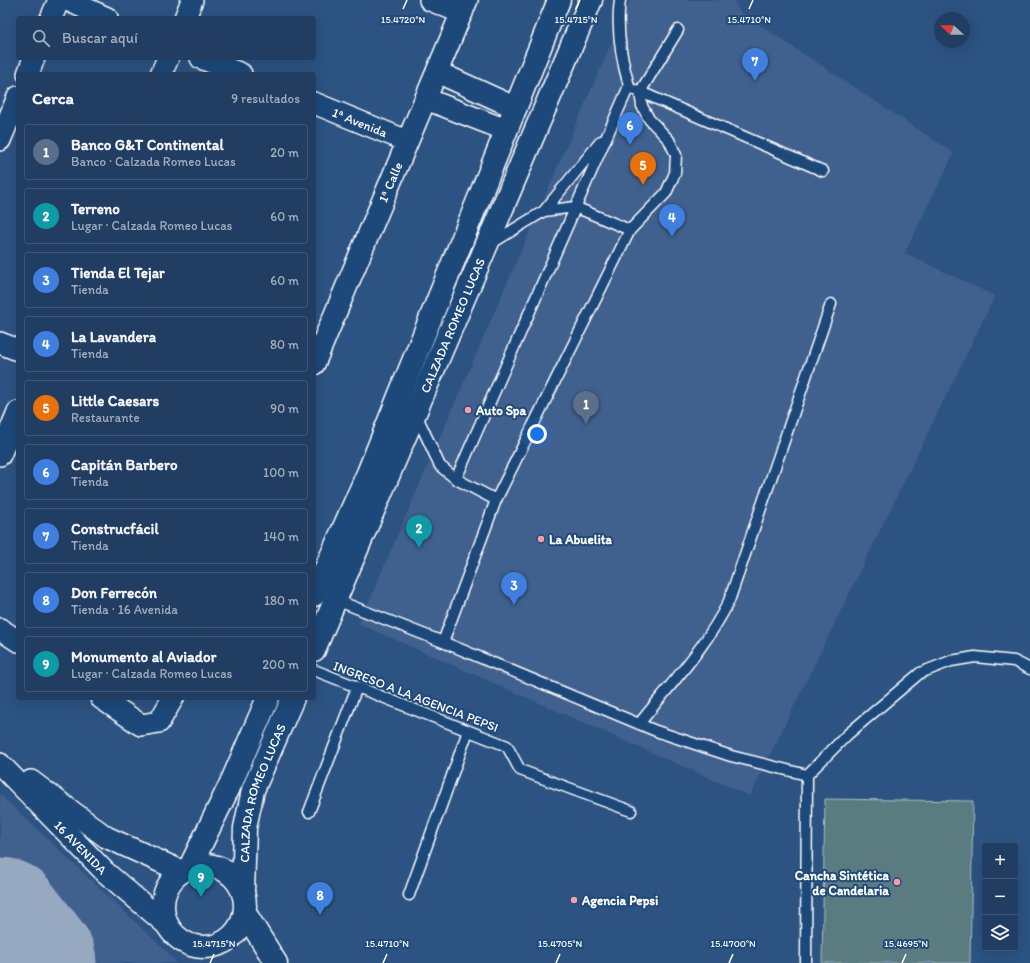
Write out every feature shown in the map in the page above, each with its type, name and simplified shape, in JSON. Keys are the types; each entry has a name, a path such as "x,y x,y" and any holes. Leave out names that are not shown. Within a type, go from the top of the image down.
{"street":[{"path":"52,16 59,0"},
{"path":"66,0 102,16"},
{"path":"186,16 192,0"},
{"path":"430,0 464,6"},
{"name":"CALZADA ROMEO LUCAS","path":"316,590 368,473 559,0"},
{"name":"CALZADA ROMEO LUCAS","path":"316,645 591,0"},
{"name":"1ª Calle","path":"316,359 407,141 426,100 464,6"},
{"path":"29,72 33,60"},
{"path":"162,72 167,60"},
{"path":"206,60 236,72"},
{"path":"437,72 516,108"},
{"path":"426,100 506,130"},
{"path":"0,140 16,102"},
{"name":"1ª Avenida","path":"316,104 407,141"},
{"path":"0,343 16,349"},
{"path":"0,455 16,417"},
{"path":"0,629 16,640"},
{"path":"104,700 141,725 159,722 173,700"},
{"name":"CALZADA ROMEO LUCAS","path":"185,869 228,790 267,700"},
{"name":"CALZADA ROMEO LUCAS","path":"244,902 245,828 253,790 292,700"},
{"name":"16 AVENIDA","path":"0,758 106,837 185,869"},
{"name":"16 AVENIDA","path":"0,764 105,872 167,925"},
{"path":"244,902 240,926 231,938 218,945 204,947 189,944 180,940 167,925 163,913 163,902 166,890 172,880 185,869 202,864 216,866 228,871 237,880 244,902 278,961"},
{"path":"189,944 208,963"}],"lane":[{"path":"456,479 629,86 622,59 618,16 620,0"},
{"path":"443,642 496,500 630,230 666,193 675,173 676,155 669,140 649,119 642,106 640,92 678,30"},
{"path":"629,86 823,172"},
{"path":"487,246 544,211 609,131"},
{"path":"544,211 576,207 630,230"},
{"path":"640,724 721,619 729,601 831,304"},
{"path":"415,412 440,466 456,479 496,500"},
{"path":"336,600 443,642 640,724 731,756 807,775"},
{"path":"806,963 807,775 848,734 920,673 951,661 975,657 1014,661 1030,669"},
{"name":"INGRESO A LA AGENCIA PEPSI","path":"316,671 507,746 520,770 632,811"},
{"path":"309,812 357,687"},
{"path":"409,895 468,731"}],"shaded area":[{"path":"630,0 734,0 740,12 954,153 905,253 995,296 750,796 359,624"},
{"path":"0,794 165,950 177,963 0,963"}],"green space":[{"name":"Cancha Sintética de Candelaria","path":"825,799 973,801 970,963 822,963"}],"runway":[{"path":"0,923 31,963"}],"place":[{"name":"Construcfácil","path":"755,81"},
{"name":"Capitán Barbero","path":"630,145"},
{"name":"Little Caesars","path":"643,185"},
{"name":"La Lavandera","path":"672,237"},
{"name":"Auto Spa","path":"468,410"},
{"name":"Banco G&T Continental","path":"586,424"},
{"name":"La Abuelita","path":"541,539"},
{"name":"Terreno","path":"419,548"},
{"name":"Tienda El Tejar","path":"514,605"},
{"name":"Cancha Sintética de Candelaria","path":"897,882"},
{"name":"Monumento al Aviador","path":"201,897"},
{"name":"Agencia Pepsi","path":"574,900"},
{"name":"Don Ferrecón","path":"320,915"}]}
